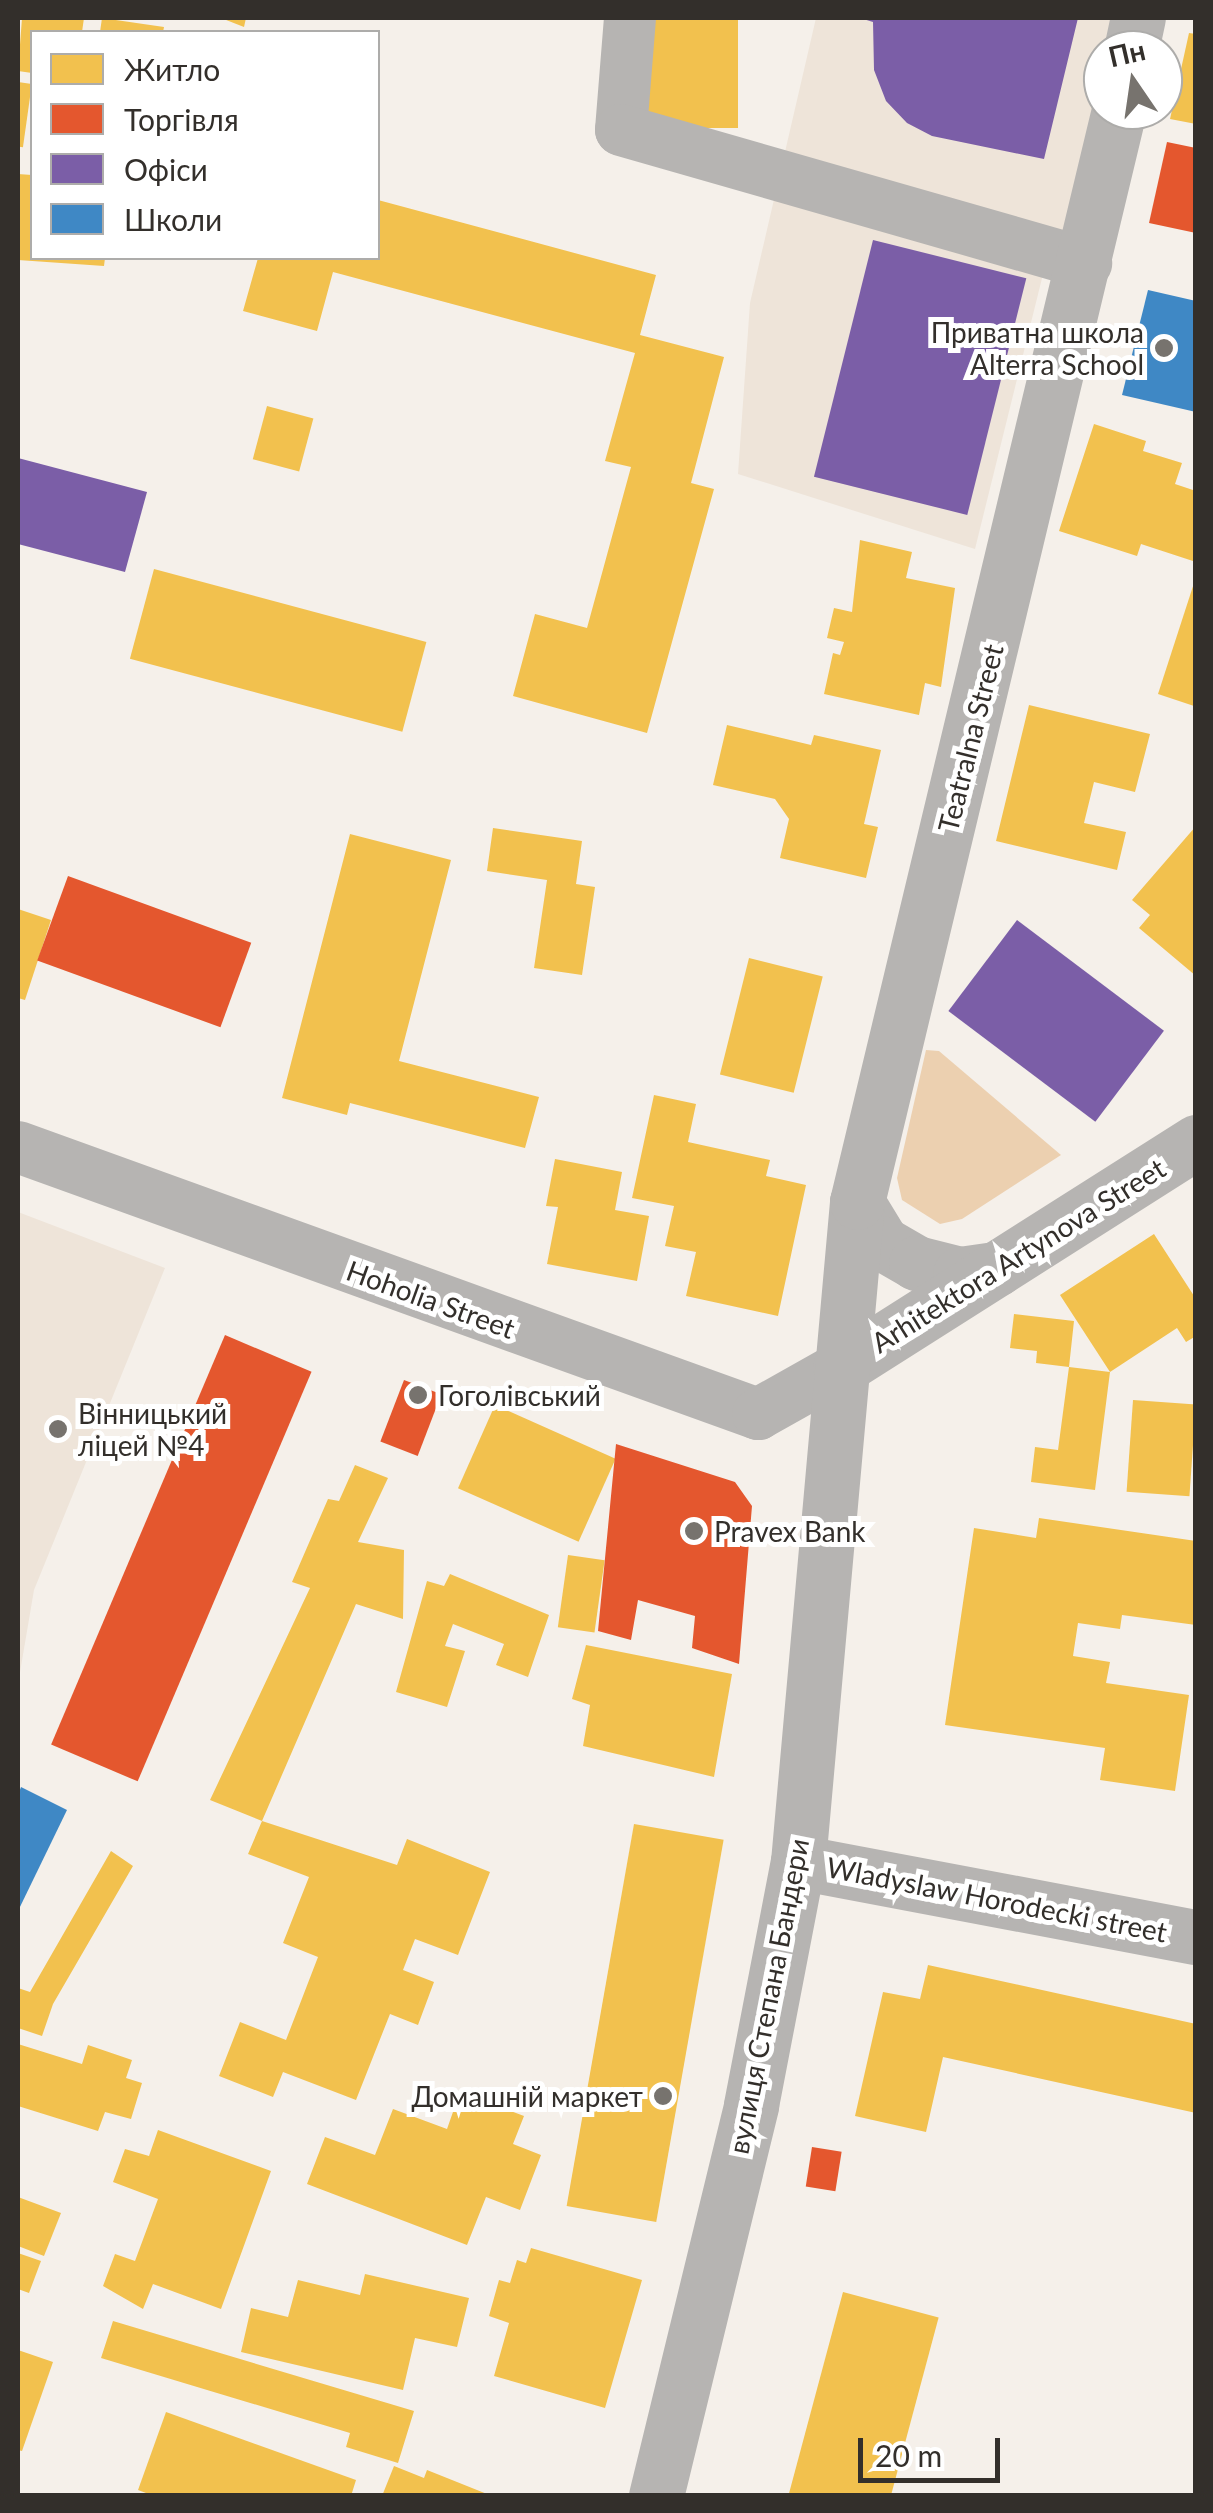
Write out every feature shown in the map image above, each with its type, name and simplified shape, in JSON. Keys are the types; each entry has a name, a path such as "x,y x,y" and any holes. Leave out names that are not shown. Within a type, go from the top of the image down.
{"street":[{"path":"630,18 621,130 1086,263"},
{"name":"Teatralna Street","path":"840,1368 857,1202 1086,263 1114,130"},
{"name":"Arhitektora Artynova Street","path":"840,1368 1196,1142"},
{"name":"Hoholia Street","path":"18,1147 758,1414 840,1368"},
{"path":"857,1202 882,1243 916,1263 960,1274 998,1269"},
{"name":"вулиця Степана Бандери","path":"656,2496 750,2105 798,1862 840,1368"},
{"name":"Wladyslaw Horodecki street","path":"798,1862 1196,1936"}],"shaded area":[{"path":"816,18 1138,18 1135,30 1083,30 1083,130 1097,130 1086,263 1047,258 975,549 738,474 750,303"},
{"path":"926,1050 939,1051 1061,1155 962,1219 940,1224 902,1200 897,1178"},
{"name":"Вінницький ліцей №4","path":"18,1212 165,1268 34,1590 18,1684"}],"building: Житло":[{"path":"22,18 84,18 82,30 30,30 30,73 18,71"},
{"path":"102,18 164,27 163,30 100,30"},
{"path":"221,18 246,18 244,27"},
{"path":"640,18 738,18 738,128 640,128"},
{"path":"1189,33 1196,34 1196,124 1183,122 1183,60"},
{"path":"18,82 30,84 23,147 18,147"},
{"path":"18,174 30,175 30,260 105,260 104,266 18,260"},
{"path":"380,201 656,275 640,335 724,357 691,483 714,489 647,733 513,696 535,614 587,628 631,467 605,461 635,353 333,272 317,331 243,311 257,260 380,260"},
{"path":"267,406 313,418 299,472 253,459"},
{"path":"1094,424 1146,441 1143,451 1182,463 1175,484 1196,491 1196,562 1141,544 1137,556 1059,531"},
{"path":"860,540 912,552 906,578 955,588 941,687 925,683 919,715 824,694 833,653 840,655 844,642 827,638 834,608 852,612"},
{"path":"154,569 426,642 402,732 130,659"},
{"path":"1195,580 1196,701 1194,706 1158,694"},
{"path":"1029,705 1150,734 1135,792 1094,782 1084,823 1126,832 1117,870 996,841"},
{"path":"727,725 811,745 814,735 881,750 864,824 878,827 866,878 780,858 789,819 775,799 713,785"},
{"path":"1196,826 1196,976 1139,928 1150,915 1132,900"},
{"path":"493,828 582,841 576,884 595,887 582,975 534,968 547,880 487,871"},
{"path":"350,834 451,860 399,1061 539,1097 525,1148 350,1103 347,1115 282,1098"},
{"path":"18,909 51,920 25,1000 18,998"},
{"path":"749,958 823,976 794,1093 720,1074"},
{"path":"654,1095 696,1104 688,1142 770,1160 766,1176 806,1185 778,1316 686,1296 696,1252 665,1246 674,1206 632,1198"},
{"path":"555,1159 622,1172 615,1210 649,1216 637,1281 547,1264 558,1207 546,1206"},
{"path":"1154,1234 1196,1299 1196,1336 1186,1342 1177,1328 1110,1372 1060,1295"},
{"path":"1014,1314 1074,1321 1069,1367 1036,1363 1037,1351 1010,1348"},
{"path":"1069,1367 1110,1372 1095,1490 1031,1482 1035,1447 1058,1450"},
{"path":"1133,1400 1196,1404 1189,1496 1127,1492"},
{"path":"495,1405 616,1459 579,1542 458,1488"},
{"path":"355,1465 388,1478 358,1542 404,1550 403,1619 356,1604 262,1821 210,1800 310,1588 292,1582 328,1499 339,1501"},
{"path":"1039,1518 1196,1541 1196,1625 1122,1615 1120,1629 1078,1623 1073,1656 1110,1662 1106,1683 1189,1695 1175,1791 1100,1780 1105,1748 945,1725 974,1528 1036,1538"},
{"path":"568,1555 605,1560 594,1632 558,1627"},
{"path":"450,1574 549,1615 528,1677 496,1665 504,1644 453,1624 445,1646 465,1651 447,1707 396,1692 427,1581 444,1586"},
{"path":"586,1645 732,1674 714,1777 583,1746 590,1705 572,1699"},
{"path":"262,1821 397,1865 407,1839 490,1872 458,1955 415,1939 403,1970 434,1982 418,2025 390,2014 356,2100 283,2072 273,2097 219,2076 240,2022 286,2040 318,1957 283,1943 309,1877 248,1854"},
{"path":"634,1824 724,1840 656,2222 567,2206"},
{"path":"111,1851 133,1866 53,2004 42,2036 18,2028 18,1988 30,1992"},
{"path":"928,1965 1196,2024 1196,2113 943,2057 926,2132 855,2116 883,1992 920,1999"},
{"path":"18,2044 82,2064 88,2045 132,2060 126,2078 142,2083 131,2119 105,2112 98,2131 18,2106"},
{"path":"460,2092 524,2116 513,2144 541,2155 520,2210 486,2197 467,2245 307,2184 325,2137 375,2155 393,2109 447,2129"},
{"path":"158,2130 271,2171 221,2309 153,2284 143,2309 103,2286 115,2254 135,2261 158,2199 113,2182 125,2149 149,2156"},
{"path":"18,2197 61,2213 44,2256 18,2246"},
{"path":"531,2248 642,2280 605,2408 494,2376 509,2323 489,2316 499,2280 510,2283 517,2260 526,2263"},
{"path":"18,2253 41,2261 29,2293 18,2289"},
{"path":"365,2274 469,2298 457,2347 415,2338 403,2390 241,2352 251,2308 288,2317 298,2280 360,2295"},
{"path":"843,2292 939,2318 891,2496 788,2496"},
{"path":"113,2321 414,2411 398,2463 346,2447 350,2433 101,2358"},
{"path":"18,2350 53,2362 22,2451 18,2450"},
{"path":"166,2412 356,2480 351,2496 154,2496 138,2490"},
{"path":"394,2466 424,2478 427,2470 492,2496 382,2496"}],"building: Торгівля":[{"path":"1167,142 1196,148 1196,233 1149,223"},
{"path":"68,876 251,943 220,1027 37,961"},
{"path":"225,1335 312,1372 138,1781 51,1745"},
{"path":"404,1380 441,1394 418,1456 380,1442"},
{"path":"616,1444 735,1482 752,1506 739,1664 692,1648 695,1616 638,1600 631,1640 598,1631"},
{"path":"812,2147 842,2152 835,2191 806,2187"}],"building: Офіси":[{"path":"860,18 1078,18 1044,159 932,136 907,123 886,101 874,70 873,22"},
{"path":"873,240 1026,278 967,515 814,477"},
{"path":"18,458 147,492 125,572 18,544"},
{"path":"1017,920 1164,1031 1095,1122 948,1011"}],"building: Школи":[{"name":"Приватна школа Alterra School","path":"1148,290 1196,301 1196,412 1122,395"},
{"path":"21,1787 67,1810 18,1911 18,1795"}],"place":[{"name":"Приватна школа Alterra School","path":"1164,348"},
{"name":"Гоголівський","path":"418,1395"},
{"name":"Вінницький ліцей №4","path":"58,1429"},
{"name":"Pravex Bank","path":"694,1531"},
{"name":"Домашній маркет","path":"663,2096"}]}
